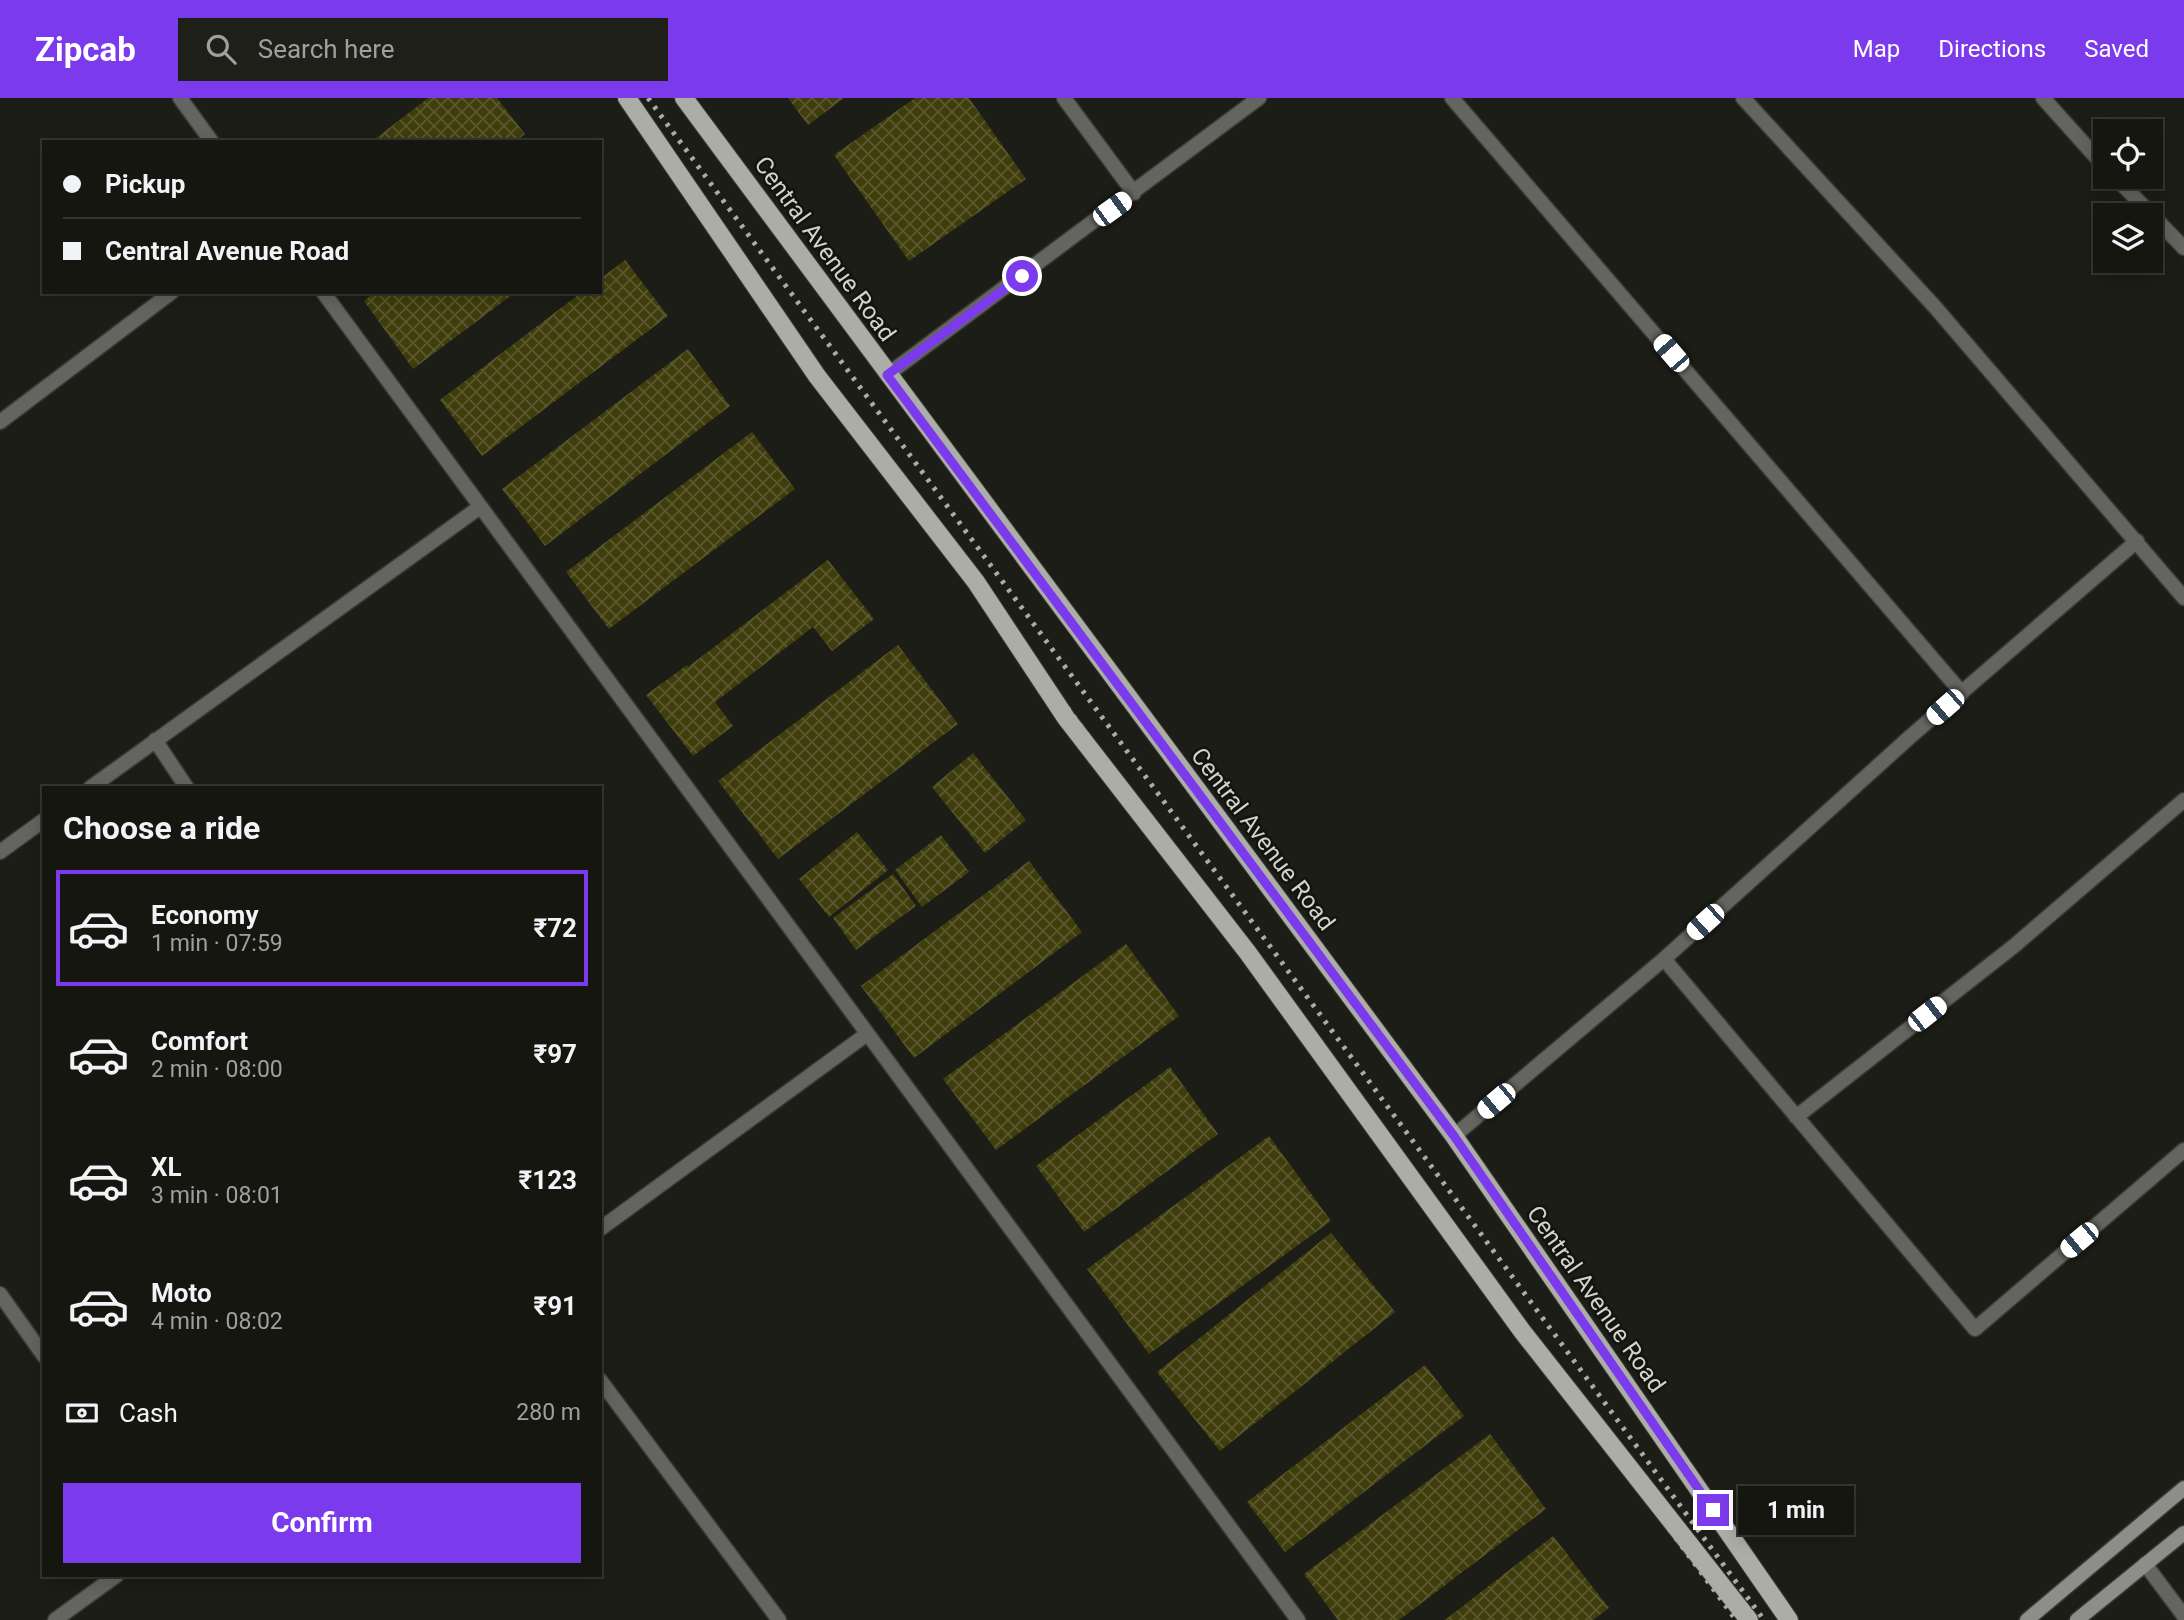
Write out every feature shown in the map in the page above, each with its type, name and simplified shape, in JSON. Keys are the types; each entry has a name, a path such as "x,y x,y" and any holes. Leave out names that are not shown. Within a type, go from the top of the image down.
{"main road":[{"path":"627,98 817,376 976,582 1066,718 1248,953 1522,1331 1749,1620"},
{"name":"Central Avenue Road","path":"684,98 1454,1136 1789,1620"},
{"path":"2027,1620 2184,1488"},
{"path":"2077,1620 2184,1533"}],"street":[{"path":"180,98 211,140"},
{"path":"1064,98 1135,193"},
{"path":"887,375 1135,193 1259,98"},
{"path":"1452,98 1962,693"},
{"path":"1744,98 1935,307 2184,598"},
{"path":"2043,98 2093,154"},
{"path":"2127,189 2184,248"},
{"path":"0,422 169,294"},
{"path":"324,294 1298,1620"},
{"path":"93,786 480,507"},
{"path":"1454,1136 1664,959 2137,541"},
{"path":"155,740 186,786"},
{"path":"1796,1117 2014,946 2184,800"},
{"path":"0,852 42,822"},
{"path":"1664,959 1975,1329 2184,1150"},
{"path":"602,1227 867,1034"},
{"path":"0,1294 42,1353"},
{"path":"602,1383 779,1620"},
{"path":"2145,1564 2184,1616"},
{"path":"55,1620 114,1577"}],"building":[{"path":"428,98 497,98 525,134 518,140 374,140"},
{"path":"788,98 844,98 808,125"},
{"path":"915,98 969,98 1026,179 909,261 834,155"},
{"path":"625,260 668,316 482,456 440,400 579,294 602,294 602,277"},
{"path":"373,294 513,294 413,369 364,301"},
{"path":"688,349 730,406 545,546 502,489"},
{"path":"752,432 795,489 609,629 566,572"},
{"path":"828,560 874,619 832,651 813,627 715,702 733,726 693,756 646,695 687,665 688,667"},
{"path":"898,645 958,724 778,859 718,781"},
{"path":"973,753 1026,820 985,853 932,787"},
{"path":"857,832 888,870 829,917 799,879"},
{"path":"941,835 969,872 922,907 895,870"},
{"path":"1029,861 1082,932 914,1058 861,986"},
{"path":"893,874 916,906 856,950 833,918"},
{"path":"1126,944 1179,1016 996,1150 943,1079"},
{"path":"1170,1067 1218,1134 1084,1232 1036,1166"},
{"path":"1269,1136 1331,1221 1149,1354 1087,1269"},
{"path":"1331,1233 1395,1312 1220,1451 1157,1372"},
{"path":"1425,1365 1464,1416 1285,1552 1247,1502"},
{"path":"1490,1434 1546,1509 1399,1620 1338,1620 1304,1574"},
{"path":"1553,1536 1609,1608 1593,1620 1445,1620"}],"railway":[{"path":"620,98 1736,1620"},
{"path":"648,98 1764,1620"}],"route":[{"path":"1022,276 887,375 1454,1136 1713,1510"}]}
